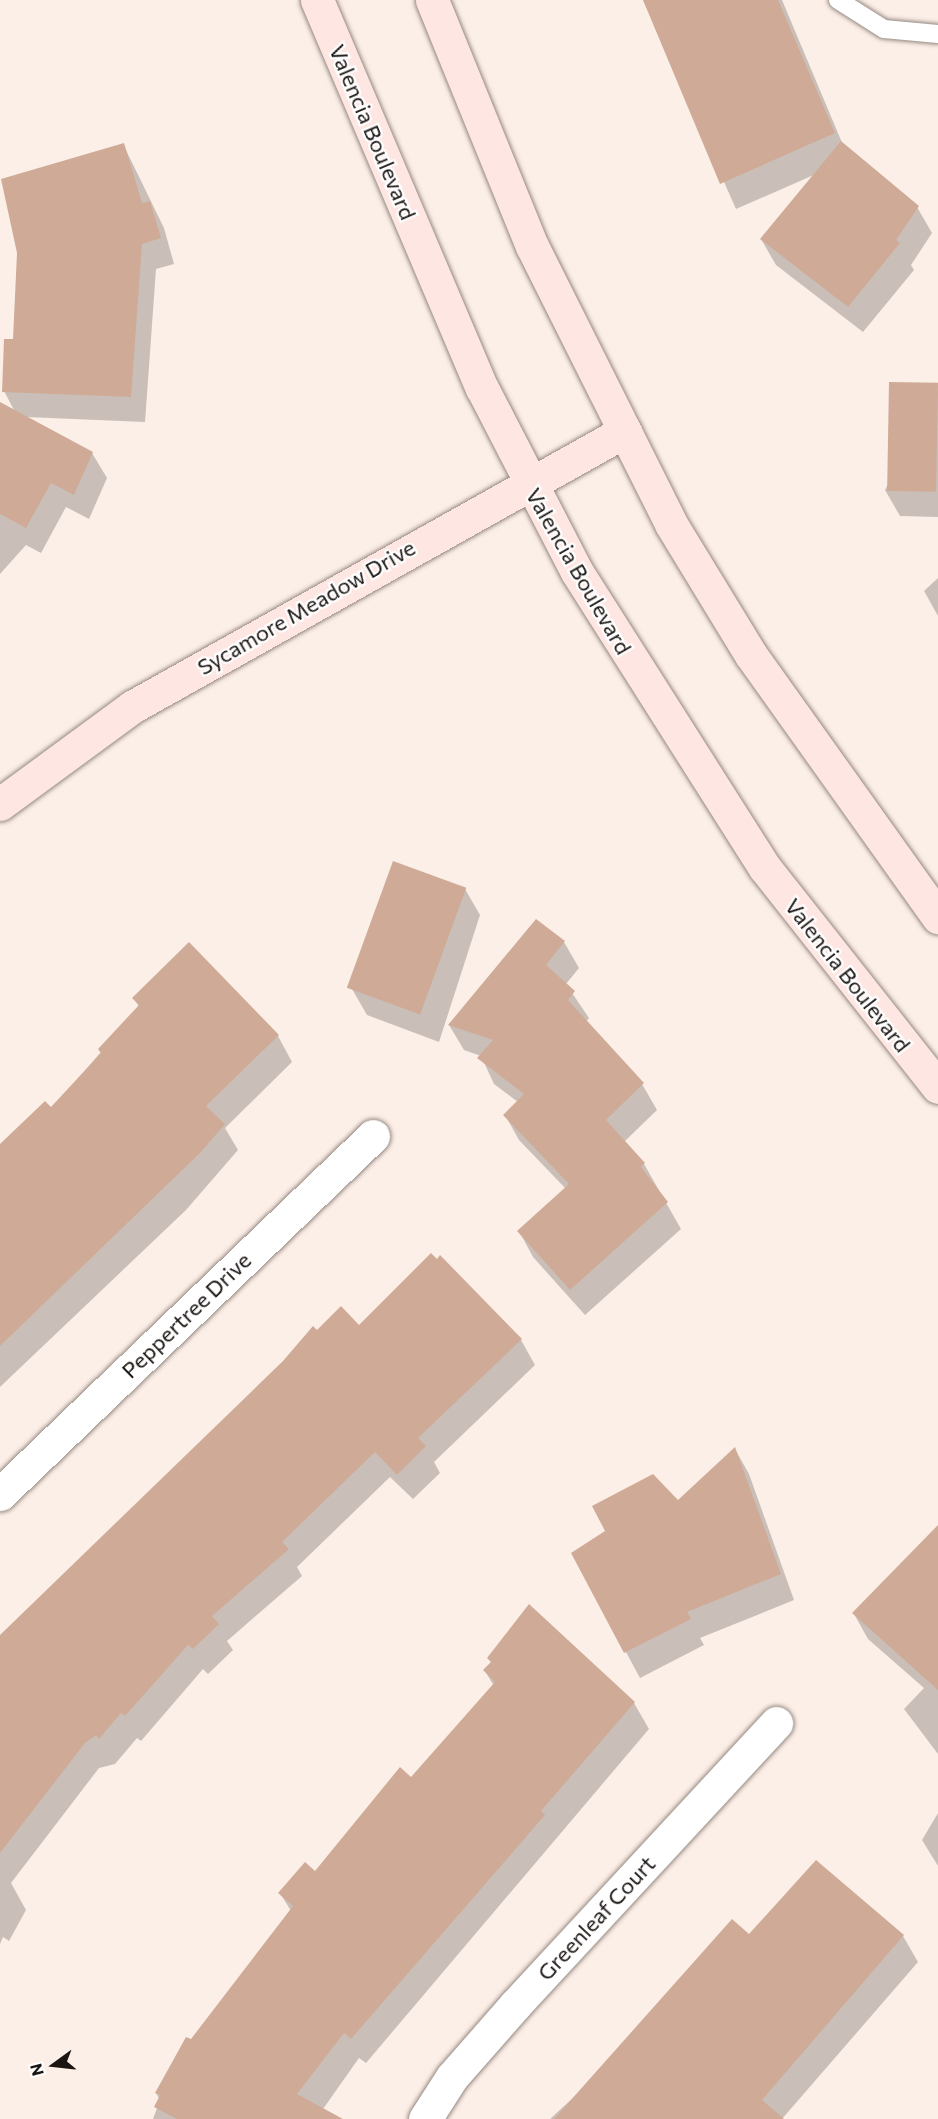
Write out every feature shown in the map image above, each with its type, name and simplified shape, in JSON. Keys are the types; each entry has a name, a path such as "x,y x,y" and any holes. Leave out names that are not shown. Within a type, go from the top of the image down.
{"street":[{"name":"Valencia Boulevard","path":"317,0 528,481 670,727 765,868 938,1087"},
{"path":"432,0 532,246 671,524 751,655 938,917"},
{"name":"Sycamore Meadow Drive","path":"0,804 132,707 528,481 625,431"},
{"name":"Peppertree Drive","path":"0,1494 373,1136"},
{"name":"Greenleaf Court","path":"425,2119 452,2077 516,2004 776,1723"}],"lane":[{"path":"838,0 884,29 938,34"}],"building":[{"path":"643,0 778,0 835,133 720,184"},
{"path":"841,141 919,206 896,240 900,243 848,307 760,239"},
{"path":"124,143 142,203 150,201 161,238 142,244 131,397 2,392 4,339 13,339 17,253 1,179"},
{"path":"889,382 938,383 936,492 887,491"},
{"path":"0,402 93,452 74,495 51,483 26,528 0,514"},
{"path":"393,861 466,888 420,1015 347,988"},
{"path":"536,919 565,941 546,965 575,991 568,1000 644,1083 606,1120 645,1163 641,1167 668,1202 570,1290 517,1231 569,1184 503,1115 524,1094 477,1058 493,1040 448,1025"},
{"path":"189,942 279,1035 206,1106 225,1124 201,1152 0,1346 0,1144 45,1101 51,1107 101,1053 98,1049 139,1005 132,998"},
{"path":"431,1253 437,1259 440,1255 522,1339 418,1438 426,1446 397,1475 375,1452 282,1542 289,1549 212,1616 219,1624 193,1649 188,1645 125,1716 121,1713 99,1739 96,1735 85,1743 0,1853 0,1635 283,1361 313,1326 317,1330 341,1306 359,1325"},
{"path":"735,1447 781,1574 687,1612 691,1619 624,1653 571,1553 605,1531 592,1506 653,1474 678,1500"},
{"path":"938,1525 938,1690 852,1613"},
{"path":"529,1604 635,1702 541,1811 545,1815 351,2039 344,2033 297,2094 343,2119 177,2119 154,2107 160,2095 155,2093 186,2037 191,2039 293,1906 278,1893 305,1862 315,1871 400,1767 411,1777 495,1682 483,1670 491,1662 487,1658"},
{"path":"816,1860 904,1935 762,2100 784,2119 554,2119 732,1919 749,1934"}]}
